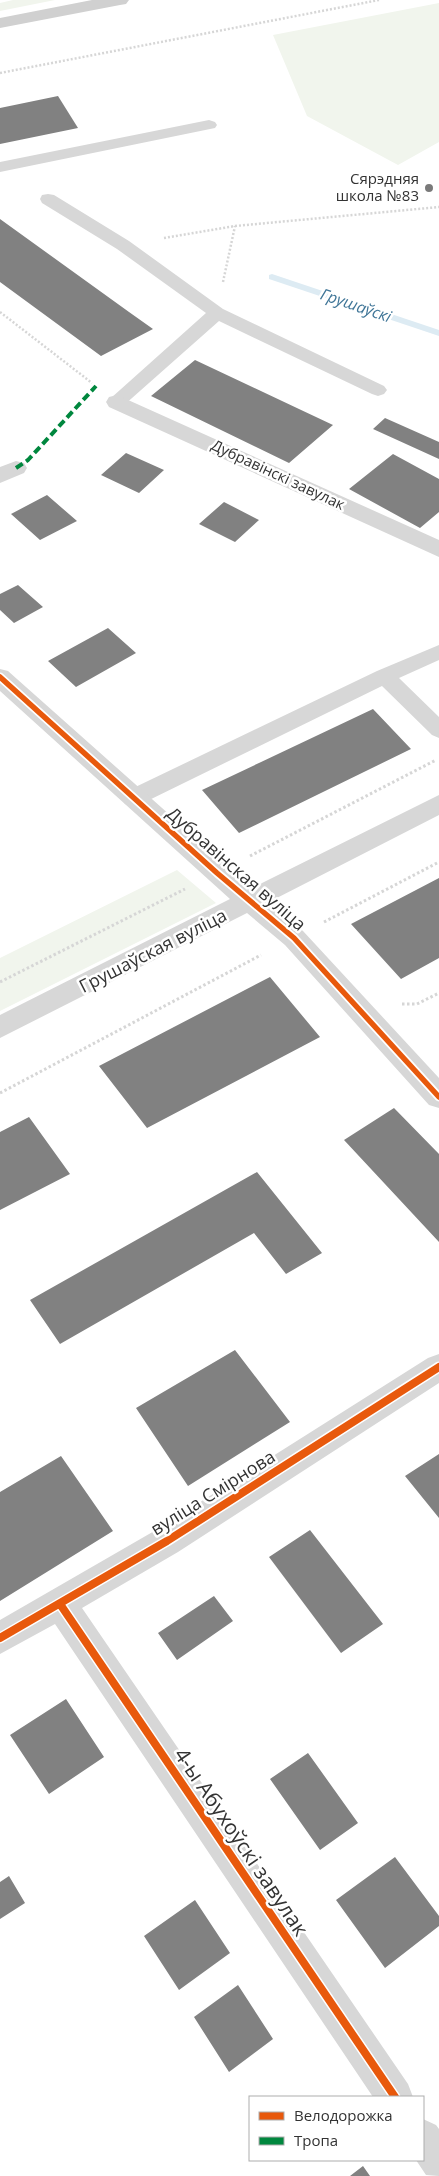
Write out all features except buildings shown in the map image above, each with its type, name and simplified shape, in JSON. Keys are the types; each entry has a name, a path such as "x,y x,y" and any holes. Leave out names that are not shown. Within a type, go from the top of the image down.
{"main road":[{"path":"0,23 120,0"}],"street":[{"name":"Дубравінскі завулак","path":"117,402 439,549"},
{"name":"Дубравінская вуліца","path":"0,677 133,798 294,938 439,1097"},
{"name":"Грушаўская вуліца","path":"0,1027 439,804"},
{"name":"вуліца Смірнова","path":"0,1638 167,1541 439,1367"},
{"name":"4-ы Абухоўскі завулак","path":"60,1604 394,2096"},
{"path":"424,2140 439,2162"}],"lane":[{"path":"0,167 209,125"},
{"path":"48,199 123,245 217,312 378,390"},
{"path":"117,402 217,312"},
{"path":"133,798 384,676 439,652"},
{"path":"384,676 439,730"}],"path":[{"path":"0,73 379,0"},
{"path":"123,245 235,226 439,207"},
{"path":"217,312 235,226"},
{"path":"0,312 117,402"},
{"path":"0,1093 439,862"},
{"path":"324,922 330,929"},
{"path":"396,997 403,1004 410,1006 417,1005 439,993"}],"shaded area":[{"path":"13,0 55,0 0,11 0,3"},
{"path":"439,3 439,142 398,165 307,116 273,35"},
{"path":"177,870 216,903 0,1011 0,958"}],"waterway":[{"name":"Грушаўскі","path":"272,277 439,333"}],"marked path":[{"path":"16,468 28,460 96,386"}],"cycle path":[{"path":"0,677 217,873 294,938 439,1097"},
{"path":"0,1638 167,1541 439,1367"},
{"path":"60,1604 394,2096"}],"place":[{"name":"Сярэдняя школа №83","path":"429,188"}]}
